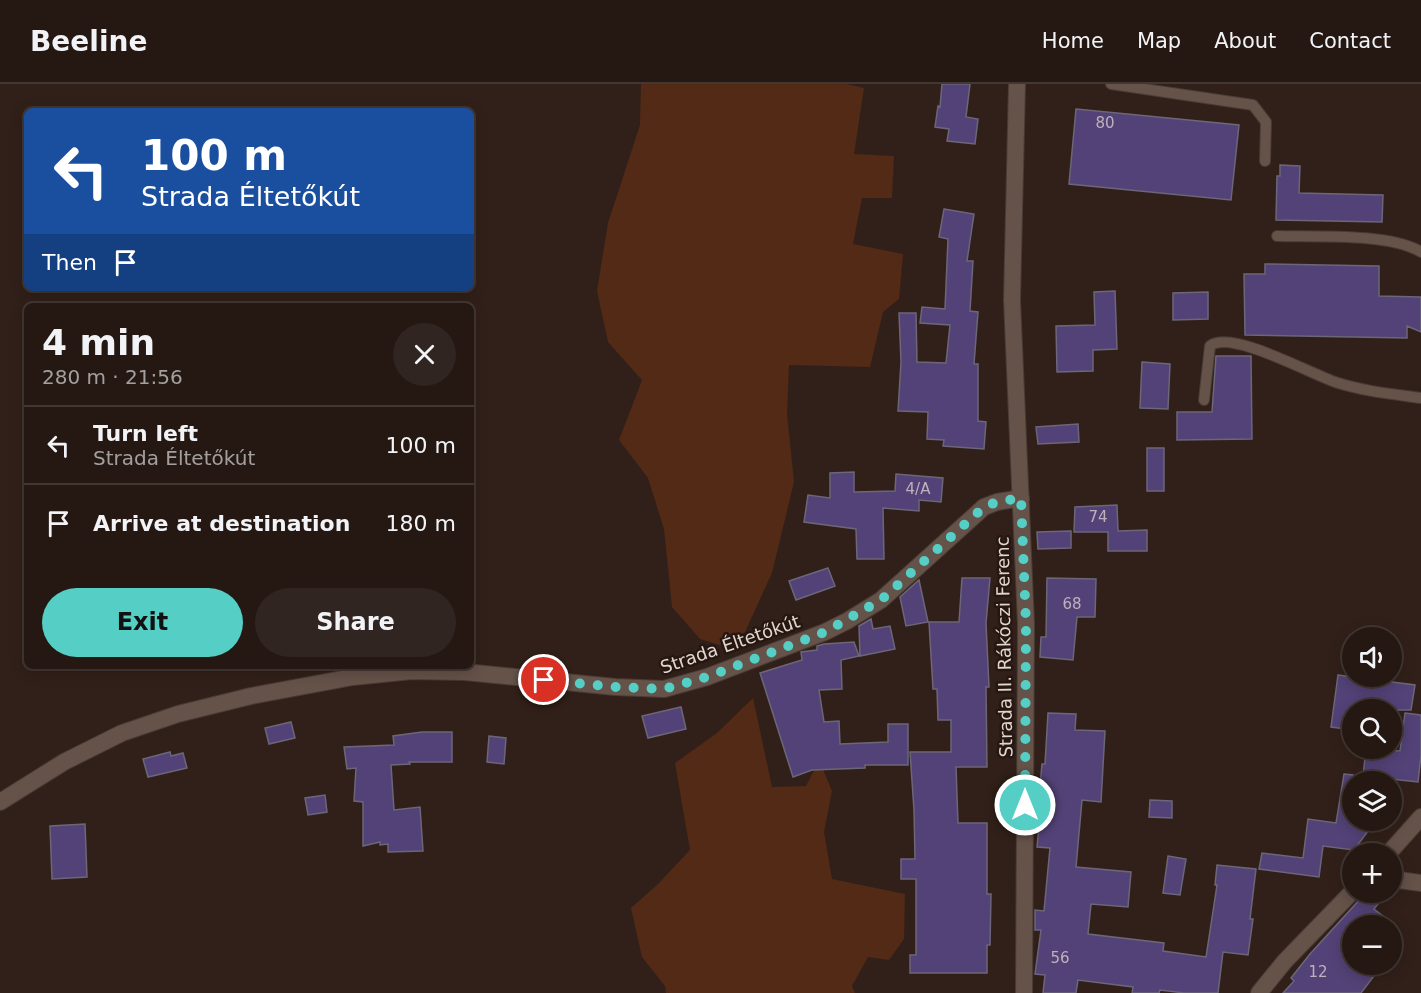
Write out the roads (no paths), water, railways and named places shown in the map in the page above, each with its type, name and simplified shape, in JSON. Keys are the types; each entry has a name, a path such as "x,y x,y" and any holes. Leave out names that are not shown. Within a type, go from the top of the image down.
{"street":[{"name":"Strada II. Rákóczi Ferenc","path":"1017,84 1012,300 1026,624 1024,993"},
{"name":"Strada Éltetőkút","path":"0,802 64,762 122,733 178,714 251,696 342,679 412,671 465,672 615,687 664,689 707,677 825,632 847,621 881,600 984,507 1021,498"},
{"path":"1398,843 1421,817"},
{"path":"1402,880 1421,883"},
{"path":"1259,993 1285,961 1342,902"}],"lane":[{"path":"1111,84 1253,105 1266,122 1265,162"},
{"path":"1277,236 1392,241 1413,247 1421,252"},
{"path":"1204,400 1210,346 1216,341 1260,350 1336,382 1421,398"}]}
